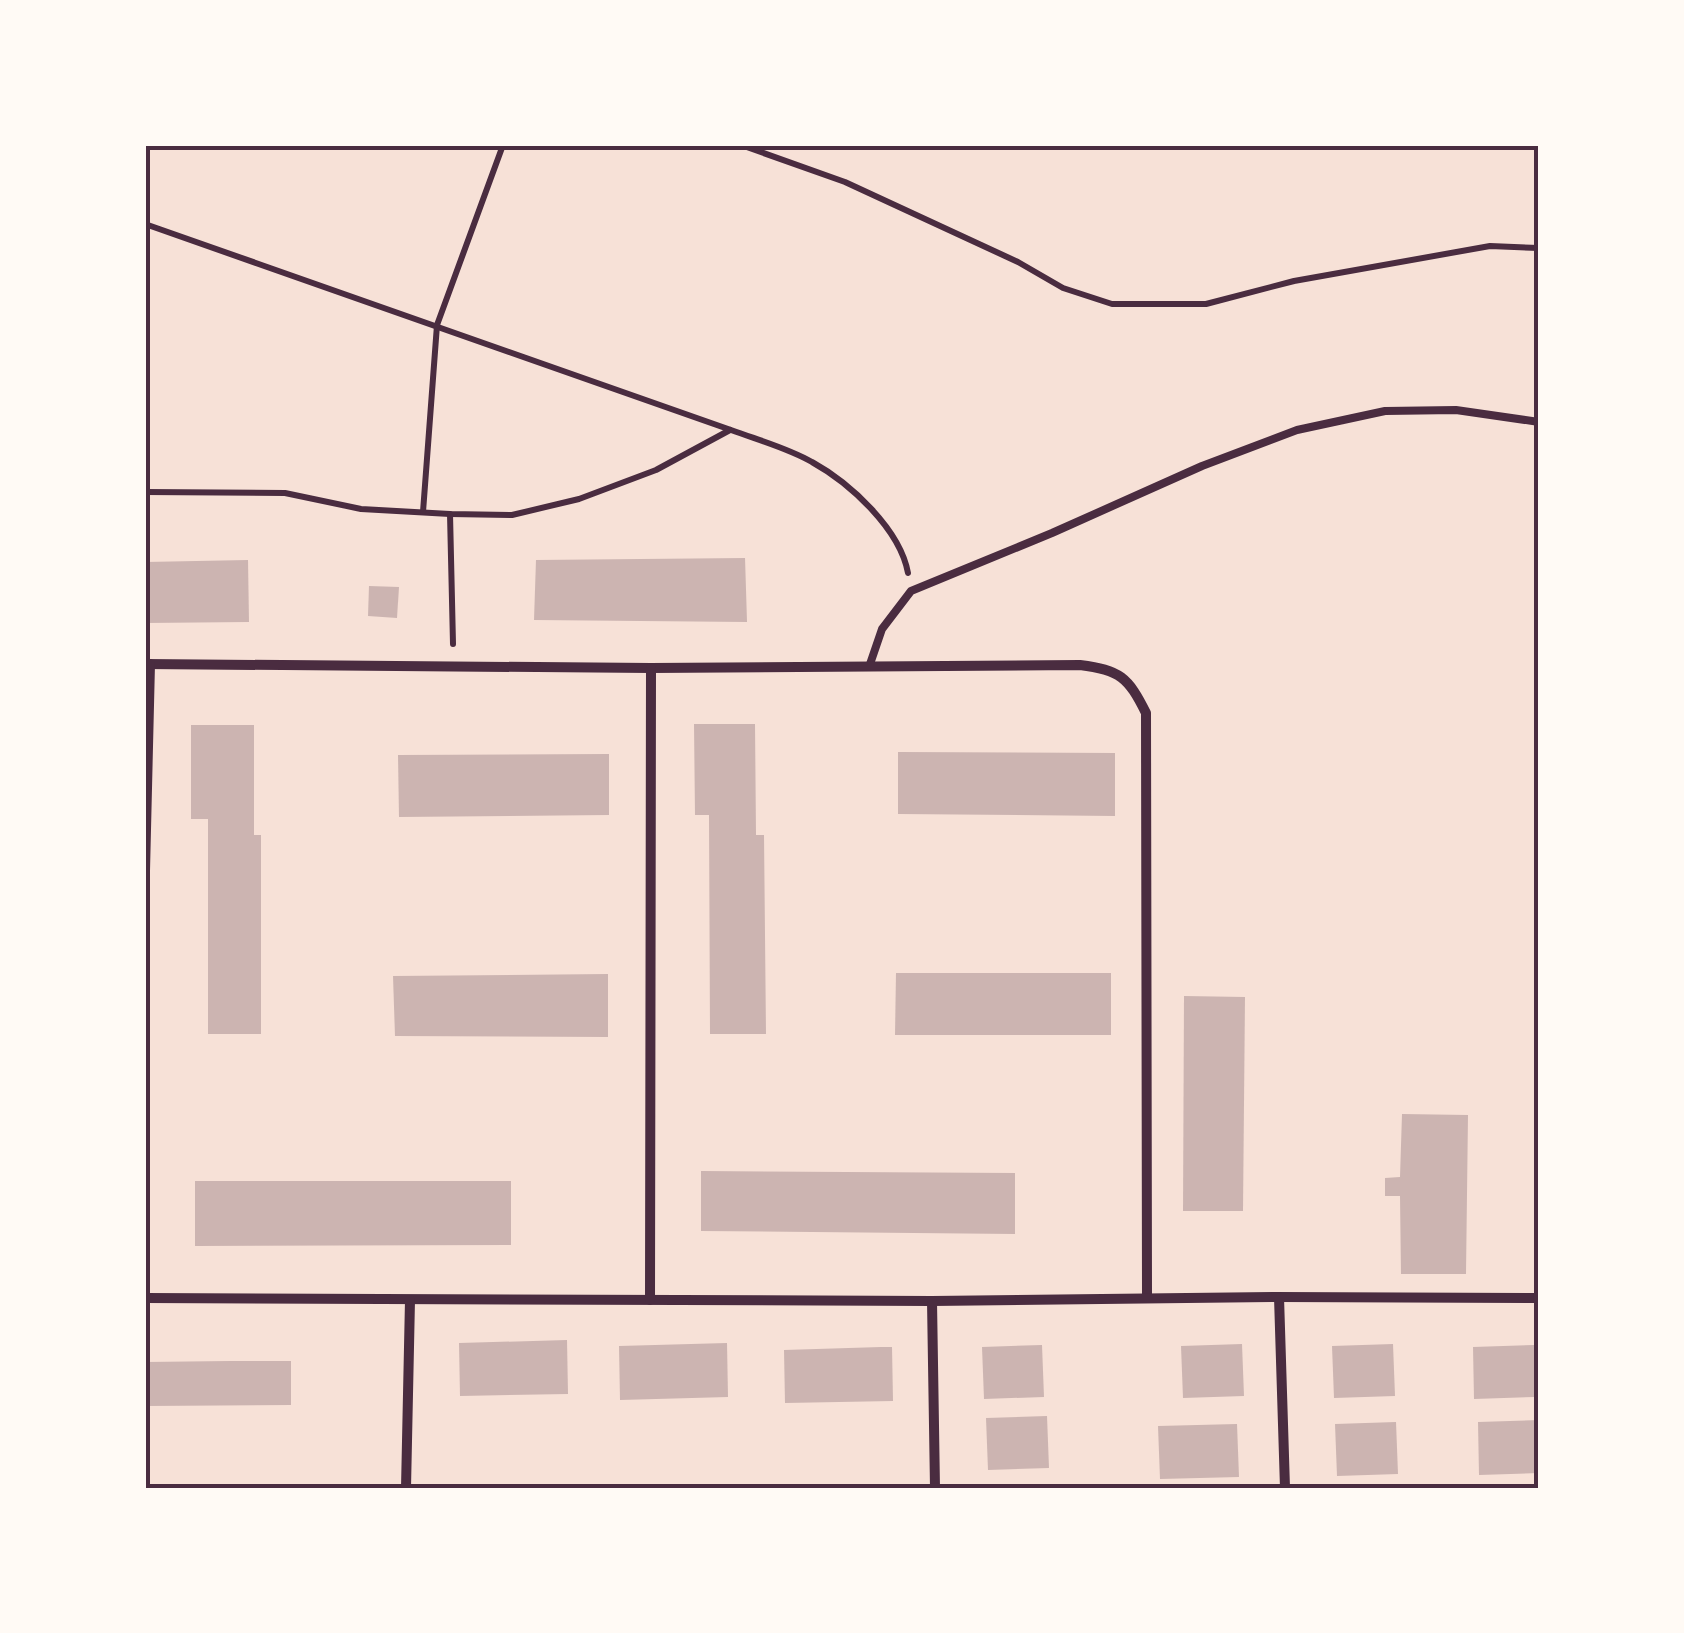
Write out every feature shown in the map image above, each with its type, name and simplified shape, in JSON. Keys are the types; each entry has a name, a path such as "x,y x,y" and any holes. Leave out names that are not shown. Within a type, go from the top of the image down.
{"street":[{"path":"145,871 148,664 1110,669 1134,690 1146,714 1147,1298"},
{"path":"650,1300 651,668"},
{"path":"1278,1296 1285,1488"},
{"path":"145,1298 1539,1298"},
{"path":"406,1488 410,1300"},
{"path":"932,1301 934,1488"}],"lane":[{"path":"870,668 882,629 911,591 1202,466 1298,430 1385,411 1456,410 1539,422"}],"path":[{"path":"423,512 437,326 502,145"},
{"path":"742,145 845,182 1018,262 1063,288 1112,304 1206,304 1294,281 1490,246 1539,248"},
{"path":"145,224 812,462 854,492 898,542 911,591"},
{"path":"145,492 284,493 361,509 512,516 579,499 656,470 731,430"},
{"path":"450,514 453,644"}],"building":[{"path":"745,558 747,622 534,620 536,560"},
{"path":"248,560 249,622 145,623 145,562"},
{"path":"369,586 399,587 397,618 368,616"},
{"path":"694,724 755,724 756,835 764,835 766,1034 710,1034 709,815 695,815"},
{"path":"191,725 254,725 254,835 261,835 261,1034 208,1034 208,819 191,819"},
{"path":"898,752 1115,753 1115,816 898,814"},
{"path":"609,754 609,815 399,817 398,755"},
{"path":"896,973 1111,973 1111,1035 895,1035"},
{"path":"608,974 608,1037 395,1036 393,976"},
{"path":"1184,996 1245,997 1243,1211 1183,1211"},
{"path":"1402,1114 1468,1115 1466,1274 1401,1274 1400,1196 1385,1196 1385,1178 1400,1177"},
{"path":"701,1171 1015,1173 1015,1234 701,1231"},
{"path":"195,1181 511,1181 511,1245 195,1246"},
{"path":"567,1340 568,1394 460,1396 459,1343"},
{"path":"727,1343 728,1397 620,1400 619,1346"},
{"path":"1242,1344 1244,1396 1183,1398 1181,1346"},
{"path":"1393,1344 1395,1396 1334,1398 1332,1346"},
{"path":"1042,1345 1044,1397 984,1399 982,1347"},
{"path":"1534,1345 1535,1397 1474,1399 1473,1347"},
{"path":"892,1347 893,1401 785,1403 784,1350"},
{"path":"291,1361 291,1405 145,1406 145,1362"},
{"path":"1047,1416 1049,1468 988,1470 986,1418"},
{"path":"1539,1420 1539,1473 1479,1475 1478,1422"},
{"path":"1396,1422 1398,1474 1337,1476 1335,1424"},
{"path":"1237,1424 1239,1477 1160,1479 1158,1426"}]}
